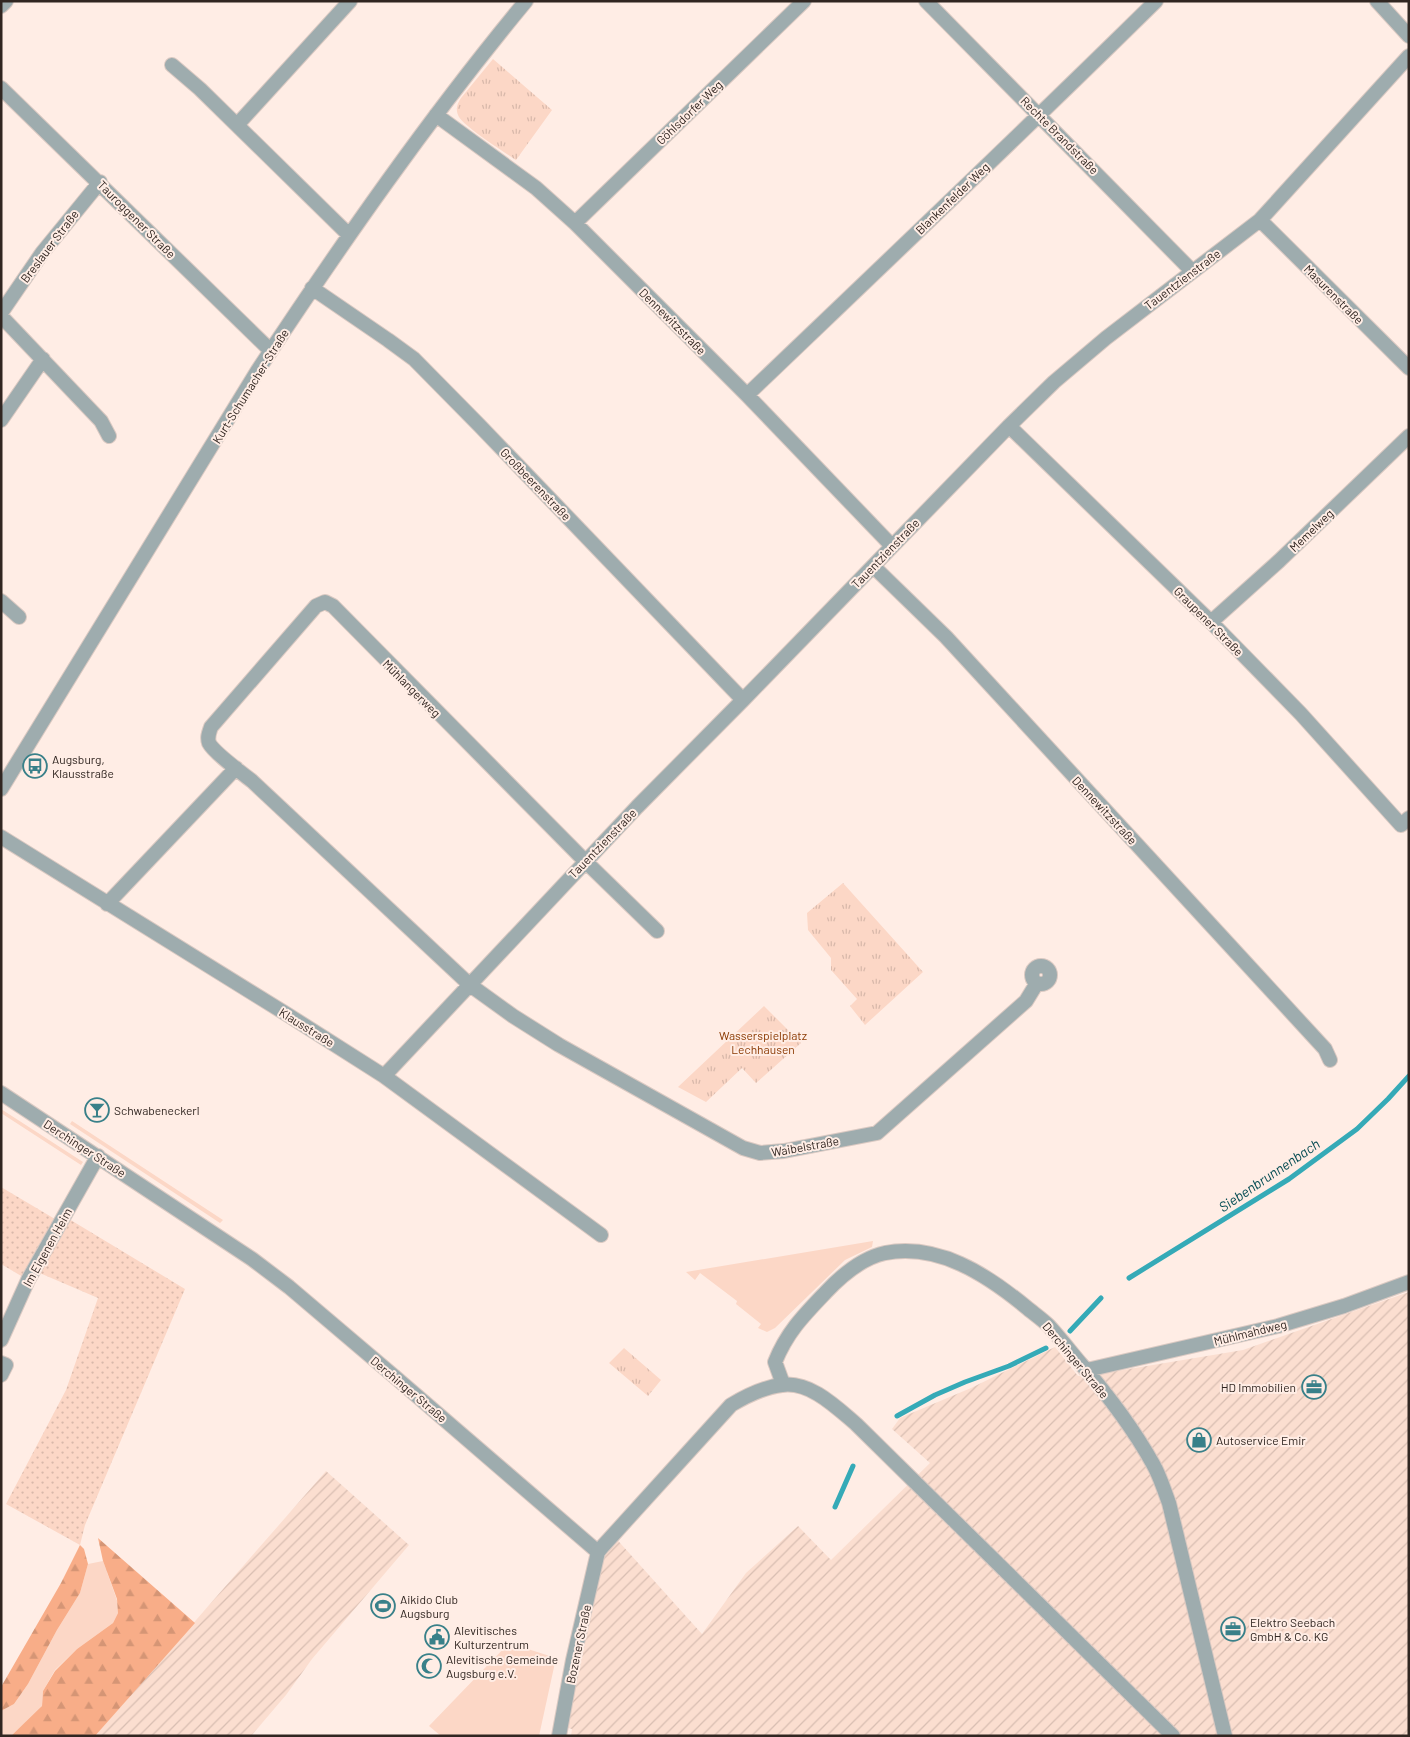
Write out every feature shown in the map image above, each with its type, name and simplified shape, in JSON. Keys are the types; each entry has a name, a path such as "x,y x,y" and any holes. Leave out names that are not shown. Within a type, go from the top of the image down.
{"street":[{"path":"1,6 6,1"},
{"path":"237,125 350,1"},
{"name":"Kurt-Schumacher-Straße","path":"1,789 271,351 312,288 436,115 526,1"},
{"name":"Göhlsdorfer Weg","path":"575,223 804,1"},
{"name":"Rechte Brandstraße","path":"926,1 1192,271"},
{"name":"Blankenfelder Weg","path":"747,396 1156,1"},
{"path":"1377,1 1409,36"},
{"name":"Tauentzienstraße","path":"384,1076 678,764 743,700 1009,426 1054,382 1098,344 1260,220 1409,56"},
{"path":"172,66 200,88 349,235"},
{"name":"Tauroggener Straße","path":"1,88 100,182 271,351"},
{"name":"Dennewitzstraße","path":"436,115 536,188 575,223 747,396 892,546"},
{"name":"Breslauer Straße","path":"100,182 42,253 1,314 101,421 109,436"},
{"name":"Masurenstraße","path":"1260,220 1409,368"},
{"name":"Großbeerenstraße","path":"312,288 414,359 743,700"},
{"path":"1,420 43,359"},
{"name":"Graupener Straße","path":"1009,426 1211,622 1405,822"},
{"name":"Memelweg","path":"1211,622 1279,561 1409,436"},
{"name":"Dennewitzstraße","path":"873,566 946,637 1325,1049 1330,1060"},
{"path":"1,601 19,617"},
{"name":"Mühlangerweg","path":"470,985 209,744 208,735 211,727 316,606 324,602 333,606 585,862 657,931"},
{"path":"107,904 236,768"},
{"name":"Klausstraße","path":"1,837 384,1076 601,1235"},
{"name":"Waibelstraße","path":"470,985 513,1016 559,1045 742,1148 760,1153 791,1150 877,1133 1026,1001 1037,983"},
{"name":"Derchinger Straße","path":"1,1093 229,1243 281,1281 598,1552"},
{"name":"Im Eigenen Heim","path":"1,1340 28,1280 98,1156"},
{"name":"Derchinger Straße","path":"783,1384 775,1362 782,1343 810,1308 838,1279 849,1270 864,1262 883,1254 903,1252 926,1253 949,1259 973,1270 1006,1290 1048,1325 1087,1370 1132,1430 1154,1466 1169,1503 1225,1736"},
{"name":"Mühlmahdweg","path":"1087,1370 1278,1326 1344,1306 1409,1282"},
{"path":"1,1363 6,1365 1,1375"},
{"path":"598,1552 622,1523 731,1405 747,1396 783,1384 803,1387 827,1400 856,1424 1173,1736"},
{"name":"Bozener Straße","path":"559,1736 573,1660 598,1552"}],"shaded area":[{"path":"1409,1292 1409,1736 571,1736 572,1729 561,1726 598,1552 612,1534 702,1634 746,1573 798,1526 831,1560 930,1463 892,1429 900,1418 971,1388 1055,1347 1078,1376 1111,1372 1243,1350"},
{"path":"326,1471 409,1545 312,1659 286,1695 251,1736 95,1736"}],"green space":[{"path":"493,59 552,110 516,160 469,127 459,117 457,112 461,98"},
{"path":"843,883 923,972 865,1025 850,1006 857,999 831,970 831,958 808,930 807,913"},
{"name":"Wasserspielplatz Lechhausen","path":"764,1006 801,1043 756,1083 742,1068 706,1102 678,1087"},
{"path":"1,1109 83,1162 81,1165 1,1113"},
{"path":"72,1121 223,1220 220,1223 70,1124"},
{"path":"1,1187 60,1222 64,1216 185,1289 85,1525 80,1545 6,1504 66,1390 98,1298 35,1271 28,1280 1,1264"},
{"path":"873,1241 872,1247 845,1260 775,1328 767,1332 758,1328 761,1324 736,1304 737,1301 700,1273 695,1280 686,1272"},
{"path":"624,1348 661,1380 648,1396 609,1363"},
{"path":"98,1538 195,1623 95,1736 11,1736 42,1706 43,1691 55,1671 77,1649 113,1623 118,1613 117,1599 103,1561"},
{"path":"80,1545 84,1549 88,1564 80,1593 57,1630 28,1684 14,1704 1,1711 1,1687 61,1583"},
{"path":"103,1561 119,1606 113,1623 77,1649 55,1670 43,1691 42,1706 39,1710 11,1736 1,1736 1,1711 14,1704 28,1684 57,1630 80,1593 88,1564"},
{"path":"509,1643 556,1658 539,1736 441,1736 429,1726"}],"waterway":[{"name":"Siebenbrunnenbach","path":"1129,1278 1289,1179 1357,1129 1409,1076"},
{"name":"Siebenbrunnenbach","path":"1070,1331 1101,1298"},
{"name":"Siebenbrunnenbach","path":"897,1416 935,1395 1009,1366 1046,1348"},
{"name":"Siebenbrunnenbach","path":"835,1507 853,1466"}],"place":[{"name":"Augsburg, Klausstraße","path":"35,766"},
{"name":"Schwabeneckerl","path":"97,1110"},
{"name":"HD Immobilien","path":"1314,1387"},
{"name":"Autoservice Emir","path":"1199,1440"},
{"name":"Aikido Club Augsburg","path":"383,1606"},
{"name":"Elektro Seebach GmbH & Co. KG","path":"1233,1629"},
{"name":"Alevitisches Kulturzentrum","path":"437,1637"},
{"name":"Alevitische Gemeinde Augsburg e.V.","path":"429,1666"}]}
